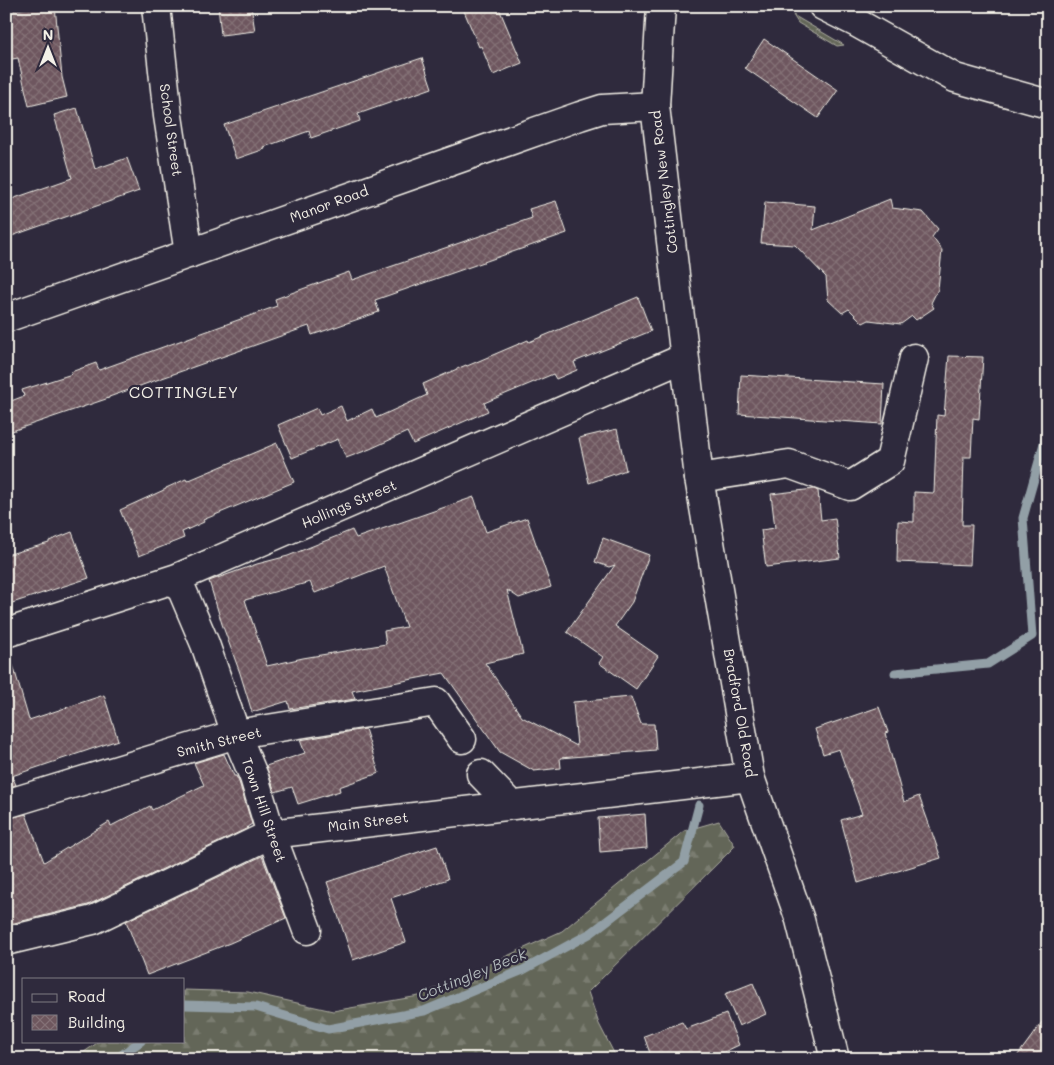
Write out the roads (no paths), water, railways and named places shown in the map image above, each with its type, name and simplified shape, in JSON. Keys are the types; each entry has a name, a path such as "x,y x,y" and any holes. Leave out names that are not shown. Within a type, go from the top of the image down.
{"street":[{"name":"School Street","path":"156,6 168,116 189,254"},
{"name":"Cottingley New Road","path":"661,6 655,106 684,358"},
{"path":"823,6 955,78 1048,104"},
{"name":"Manor Road","path":"6,318 580,116 602,109 655,106"},
{"name":"Bradford Old Road","path":"684,358 699,478 750,777 800,920 835,1059"},
{"name":"Hollings Street","path":"6,633 177,578 684,358"},
{"path":"699,478 789,464 850,486 890,461 914,358"},
{"name":"Town Hill Street","path":"177,578 205,644 236,734 254,776 271,834 307,930"},
{"name":"Smith Street","path":"6,804 236,734 436,702 462,739"},
{"path":"481,774 511,805"},
{"name":"Main Street","path":"6,942 93,920 271,834 750,777"}],"waterway":[{"path":"895,673 988,664 1032,636 1023,518 1048,429"},
{"name":"Cottingley Beck","path":"185,1005 256,1007 328,1029 424,1011 523,970 591,933 684,862 699,805"},
{"name":"Cottingley Beck","path":"116,1059 140,1042"}],"district":[{"name":"COTTINGLEY","path":"184,392"}]}
